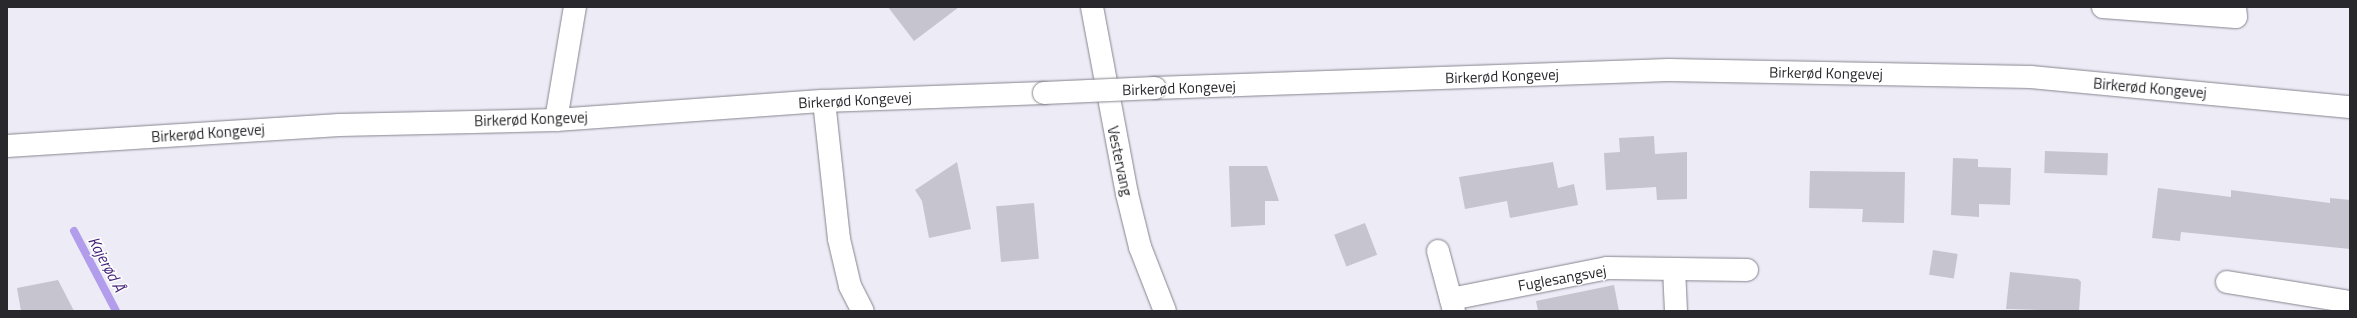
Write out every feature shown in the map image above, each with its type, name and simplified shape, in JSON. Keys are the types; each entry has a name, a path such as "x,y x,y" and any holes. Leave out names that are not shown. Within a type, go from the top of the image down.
{"main road":[{"path":"556,120 575,7"},
{"name":"Vestervang","path":"1092,7 1127,194 1140,247 1165,311"},
{"path":"2103,7 2235,12"},
{"name":"Birkerød Kongevej","path":"7,146 339,125 556,120 824,101 1677,70 2031,77 2350,107"},
{"path":"824,101 839,239 850,286 863,311"},
{"name":"Fuglesangsvej","path":"1438,251 1453,305 1607,268 1747,270"},
{"path":"1674,269 1676,311"},
{"path":"2226,282 2350,302"}],"building":[{"path":"888,7 959,7 914,41"},
{"path":"1654,136 1655,154 1687,152 1687,199 1657,200 1656,187 1606,190 1604,153 1620,152 1619,138"},
{"path":"2045,151 2108,153 2107,175 2044,173"},
{"path":"1953,158 1978,159 1978,167 2011,168 2010,205 1979,204 1979,217 1951,215"},
{"path":"957,162 971,229 929,238 922,201 915,190"},
{"path":"1553,162 1558,188 1574,184 1578,205 1510,218 1507,201 1465,209 1459,177"},
{"path":"1229,166 1267,166 1279,201 1265,201 1265,225 1231,227"},
{"path":"1810,171 1905,172 1904,223 1862,222 1863,209 1809,208"},
{"path":"2158,188 2231,197 2231,190 2330,203 2330,198 2350,200 2350,249 2181,232 2180,241 2152,238"},
{"path":"1034,203 1039,259 1001,262 996,206"},
{"path":"1365,223 1377,255 1346,267 1334,235"},
{"path":"1933,250 1958,254 1954,279 1929,275"},
{"path":"2010,272 2078,279 2081,282 2079,311 2006,309"},
{"path":"58,280 74,311 21,311 17,288"},
{"path":"1614,285 1619,311 1538,311 1536,301"}],"waterway":[{"name":"Kajerød Å","path":"74,231 116,311"}]}
